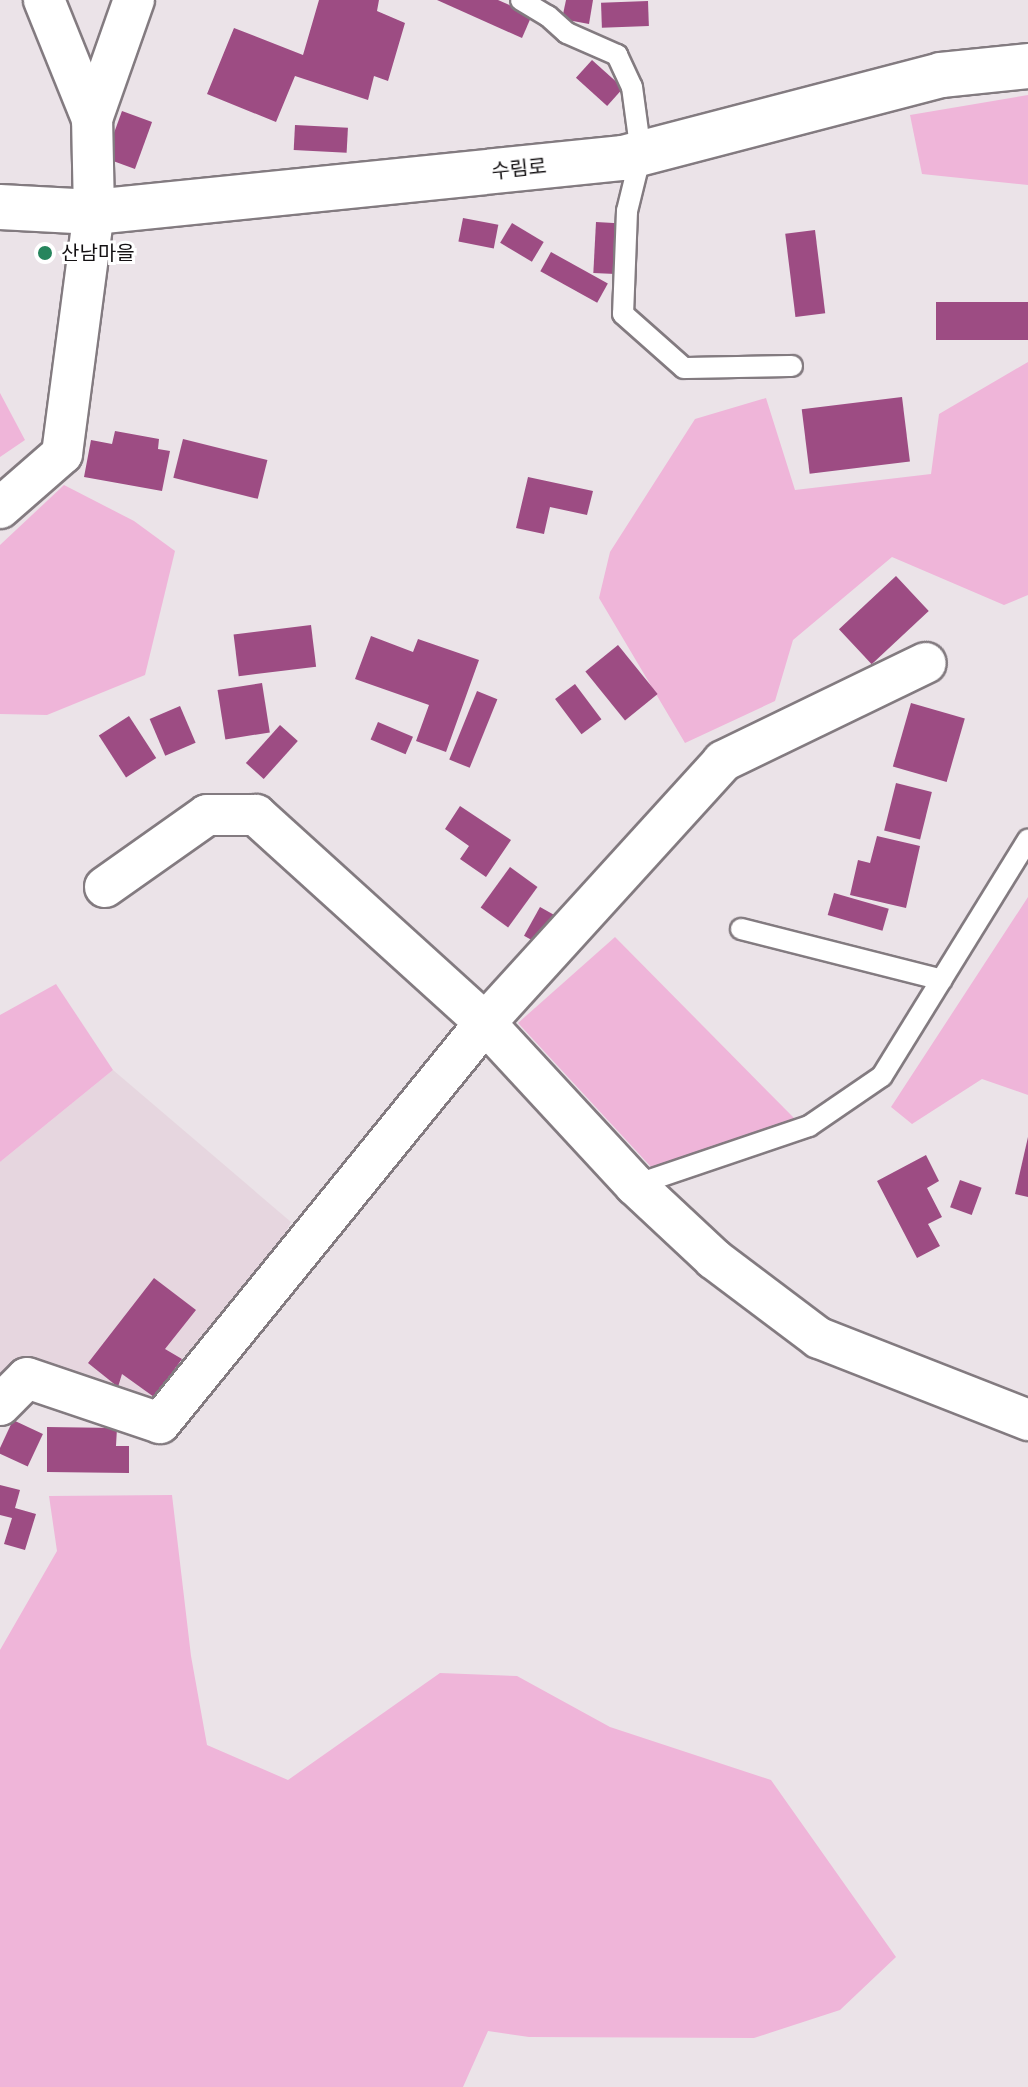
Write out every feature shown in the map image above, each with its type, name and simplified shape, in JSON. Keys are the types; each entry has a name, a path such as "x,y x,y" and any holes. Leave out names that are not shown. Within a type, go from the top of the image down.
{"main road":[{"name":"수림로","path":"0,207 94,212 641,154 941,75 1028,66"}],"street":[{"path":"44,0 92,119"},
{"path":"0,508 62,454 94,212 92,119 134,0"},
{"path":"0,1405 27,1378 160,1423 485,1023 723,761 926,663"},
{"path":"105,887 207,815 256,815 485,1023 635,1185 714,1259 819,1338 1028,1420"}],"lane":[{"path":"521,0 548,16 567,33 617,55 632,87 641,154 627,211 623,314 684,368 792,366"},
{"path":"635,1185 809,1126 882,1076 1028,840"},
{"path":"741,929 942,980"}],"shaded area":[{"path":"1028,95 1028,185 922,174 910,115"},
{"path":"1028,362 1028,595 1004,605 892,557 793,640 775,701 685,743 599,598 610,552 695,419 766,398 795,490 931,474 939,414"},
{"path":"0,393 25,440 0,457"},
{"path":"64,485 134,521 175,551 145,675 47,715 0,714 0,545"},
{"path":"1028,897 1028,1095 982,1079 912,1124 891,1107"},
{"path":"615,937 795,1119 652,1168 518,1023"},
{"path":"56,984 113,1070 0,1162 0,1015"},
{"path":"113,1070 291,1222 261,1282 158,1412 0,1386 0,1162"},
{"path":"172,1495 191,1656 207,1745 288,1780 440,1673 517,1676 610,1727 771,1780 896,1957 840,2010 754,2038 529,2037 488,2031 463,2087 0,2087 0,1650 57,1551 49,1496"}],"building":[{"path":"319,0 379,0 377,11 405,23 388,81 374,76 368,100 295,76 276,122 207,94 234,28 303,55"},
{"path":"437,0 498,0 532,15 522,38"},
{"path":"566,0 593,0 589,24 562,19"},
{"path":"648,1 649,26 602,28 601,3"},
{"path":"592,60 623,88 607,106 576,78"},
{"path":"122,111 152,122 135,169 105,158"},
{"path":"295,125 348,128 347,153 294,150"},
{"path":"463,218 498,225 494,248 458,242"},
{"path":"596,222 618,223 615,274 593,273"},
{"path":"512,223 544,242 532,262 500,243"},
{"path":"815,230 825,313 795,317 785,234"},
{"path":"551,252 608,284 597,303 540,271"},
{"path":"936,302 1028,302 1028,340 936,340"},
{"path":"902,397 910,462 810,474 802,409"},
{"path":"115,431 159,439 158,449 170,451 162,491 84,477 91,440 112,444"},
{"path":"183,439 267,460 258,499 173,478"},
{"path":"528,477 593,491 587,515 550,507 544,534 516,528"},
{"path":"896,576 929,611 872,664 839,629"},
{"path":"311,625 316,667 239,676 234,635"},
{"path":"371,636 413,652 418,639 479,660 446,752 416,741 429,705 355,679"},
{"path":"618,645 658,694 625,720 585,671"},
{"path":"262,683 270,732 225,739 218,690"},
{"path":"575,684 601,719 582,734 555,699"},
{"path":"477,691 497,699 470,768 449,760"},
{"path":"911,703 965,718 947,782 893,766"},
{"path":"180,706 196,743 165,756 150,719"},
{"path":"129,716 156,758 126,778 99,736"},
{"path":"378,722 413,737 406,754 371,739"},
{"path":"280,725 298,741 264,779 246,763"},
{"path":"896,783 932,792 920,839 884,831"},
{"path":"460,806 511,840 486,877 460,859 469,846 445,829"},
{"path":"877,836 920,846 906,908 850,895 858,860 870,863"},
{"path":"510,867 538,887 508,927 481,907"},
{"path":"834,893 889,909 882,931 828,915"},
{"path":"540,907 560,918 544,947 524,936"},
{"path":"1028,1137 1028,1197 1015,1194"},
{"path":"926,1155 939,1181 927,1188 942,1217 928,1224 940,1246 917,1258 877,1181"},
{"path":"960,1180 982,1188 972,1215 950,1207"},
{"path":"154,1278 196,1310 165,1349 182,1359 154,1397 122,1374 118,1387 88,1363"},
{"path":"13,1420 43,1434 28,1467 0,1454"},
{"path":"47,1427 117,1428 116,1446 129,1446 129,1473 47,1472"},
{"path":"0,1485 20,1490 15,1508 36,1514 25,1550 4,1544 12,1518 0,1515"}],"place":[{"name":"산남마을","path":"45,253"}]}
